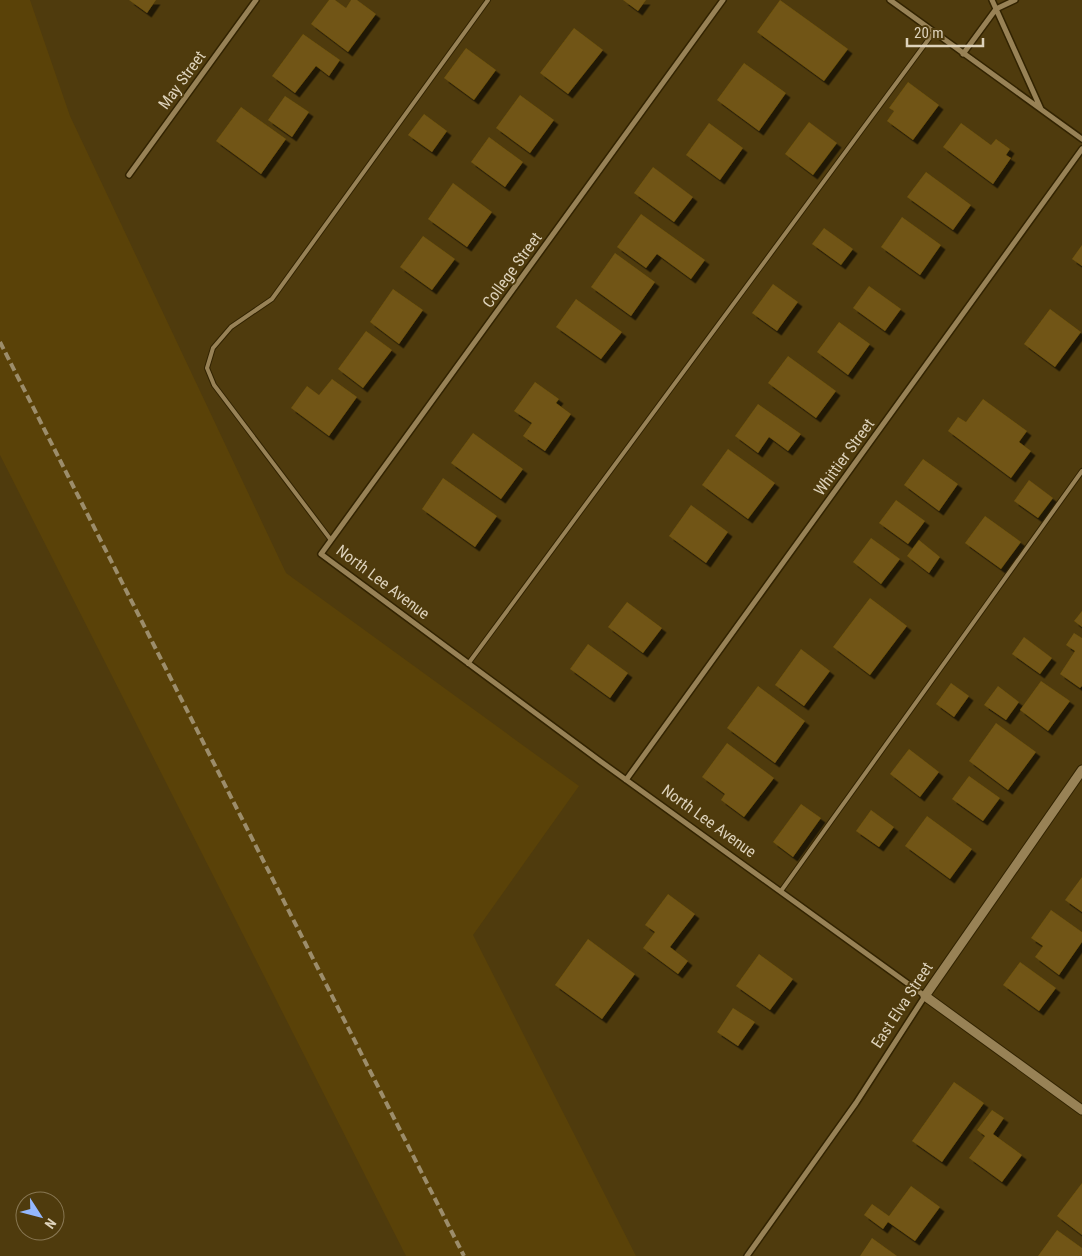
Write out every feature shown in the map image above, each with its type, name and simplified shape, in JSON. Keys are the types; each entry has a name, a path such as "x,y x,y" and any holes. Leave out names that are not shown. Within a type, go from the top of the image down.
{"street":[{"name":"May Street","path":"129,175 256,0"},
{"name":"College Street","path":"321,554 723,0"},
{"path":"890,0 1082,139"},
{"path":"992,0 1042,110"},
{"path":"963,54 996,9 1015,0"},
{"name":"Whittier Street","path":"626,780 1082,149"},
{"name":"North Lee Avenue","path":"321,554 626,780 1082,1110"},
{"name":"East Elva Street","path":"747,1256 856,1103 925,996 1082,770"}],"lane":[{"path":"331,540 214,385 207,368 213,348 231,327 272,299 488,0"},
{"path":"468,664 934,32"},
{"path":"781,891 1082,471"}],"shaded area":[{"path":"0,0 30,0 70,116 286,573 579,786 473,935 636,1256 406,1256 0,455"}],"building":[{"path":"129,0 156,0 147,13"},
{"path":"329,0 335,0 346,8 351,0 357,0 376,14 348,52 311,24"},
{"path":"623,0 646,0 638,11"},
{"path":"780,0 848,49 824,81 757,32"},
{"path":"574,28 603,50 568,94 540,73"},
{"path":"303,34 340,60 329,76 316,66 295,93 272,76"},
{"path":"466,48 496,70 474,100 444,78"},
{"path":"744,63 786,93 759,131 717,100"},
{"path":"908,82 939,105 913,140 887,121 894,111 889,108"},
{"path":"520,95 554,120 530,153 496,128"},
{"path":"285,96 309,112 292,137 268,120"},
{"path":"241,107 286,139 261,174 216,141"},
{"path":"424,114 447,131 432,152 408,135"},
{"path":"809,122 837,143 813,175 785,154"},
{"path":"709,123 743,148 720,180 686,155"},
{"path":"961,123 991,145 996,139 1010,149 1006,155 1011,158 993,184 943,147"},
{"path":"489,137 523,162 505,187 471,162"},
{"path":"653,167 693,197 674,222 634,193"},
{"path":"926,172 971,205 953,230 907,197"},
{"path":"453,183 492,212 467,247 428,219"},
{"path":"641,214 705,260 691,279 657,254 646,268 617,247"},
{"path":"902,217 941,245 920,275 881,247"},
{"path":"824,228 853,249 841,265 812,244"},
{"path":"423,236 455,259 432,290 400,267"},
{"path":"1082,245 1082,266 1072,259"},
{"path":"615,253 655,282 631,316 591,287"},
{"path":"773,284 798,302 777,331 752,313"},
{"path":"869,286 901,309 885,331 853,308"},
{"path":"393,289 423,310 399,344 370,322"},
{"path":"576,299 622,332 601,359 556,327"},
{"path":"1050,309 1081,332 1055,367 1024,344"},
{"path":"839,322 870,344 848,375 817,352"},
{"path":"366,331 392,350 363,388 338,369"},
{"path":"788,356 836,391 816,418 768,383"},
{"path":"332,379 357,397 329,436 291,408 307,386 319,395"},
{"path":"535,382 559,399 556,403 571,414 545,451 523,436 532,423 514,411"},
{"path":"983,399 1027,431 1019,442 1031,451 1011,478 948,431 958,417 966,422"},
{"path":"758,404 801,434 788,451 769,437 758,453 735,436"},
{"path":"473,433 523,469 501,499 451,463"},
{"path":"728,449 775,483 748,519 702,485"},
{"path":"923,459 958,484 939,511 904,485"},
{"path":"443,478 497,516 475,547 422,509"},
{"path":"1029,480 1053,498 1038,518 1014,501"},
{"path":"896,500 925,521 908,544 879,523"},
{"path":"691,505 728,532 706,563 669,536"},
{"path":"985,516 1021,542 1001,569 965,543"},
{"path":"871,538 900,559 881,584 853,562"},
{"path":"919,540 940,557 929,573 907,556"},
{"path":"870,598 907,626 870,675 833,647"},
{"path":"627,602 662,628 643,653 608,627"},
{"path":"1082,611 1082,627 1074,621"},
{"path":"1074,633 1082,638 1082,686 1080,688 1060,674 1075,651 1066,645"},
{"path":"1024,637 1052,658 1040,674 1012,654"},
{"path":"588,644 628,673 610,698 570,669"},
{"path":"801,649 830,671 804,706 775,685"},
{"path":"1041,681 1070,701 1048,731 1020,710"},
{"path":"951,683 969,696 954,717 936,704"},
{"path":"758,686 805,721 775,763 727,728"},
{"path":"998,686 1019,702 1006,720 984,705"},
{"path":"996,723 1036,752 1008,790 969,761"},
{"path":"727,743 774,778 744,817 721,800 725,794 702,777"},
{"path":"909,749 939,772 920,797 890,774"},
{"path":"969,776 1000,798 983,821 952,799"},
{"path":"801,804 821,818 793,857 773,842"},
{"path":"871,810 894,827 879,847 856,831"},
{"path":"927,816 972,849 950,879 905,846"},
{"path":"1082,877 1082,912 1065,900"},
{"path":"668,894 695,914 670,947 688,961 678,974 643,948 655,932 645,925"},
{"path":"1051,910 1082,932 1082,942 1059,975 1035,957 1043,946 1031,938"},
{"path":"588,939 635,974 602,1019 555,985"},
{"path":"759,954 793,979 770,1010 736,986"},
{"path":"1020,962 1056,988 1039,1011 1003,985"},
{"path":"733,1008 755,1022 738,1046 717,1032"},
{"path":"954,1082 984,1103 942,1162 912,1141"},
{"path":"992,1110 1004,1118 993,1134 1022,1155 1002,1182 969,1158 985,1136 977,1130"},
{"path":"1082,1183 1082,1235 1057,1216"},
{"path":"911,1186 940,1207 915,1241 888,1222 883,1229 864,1215 872,1204 889,1216"},
{"path":"1057,1230 1082,1248 1082,1256 1038,1256"},
{"path":"872,1238 897,1256 860,1256"}],"railway":[{"path":"0,342 464,1256"}]}
